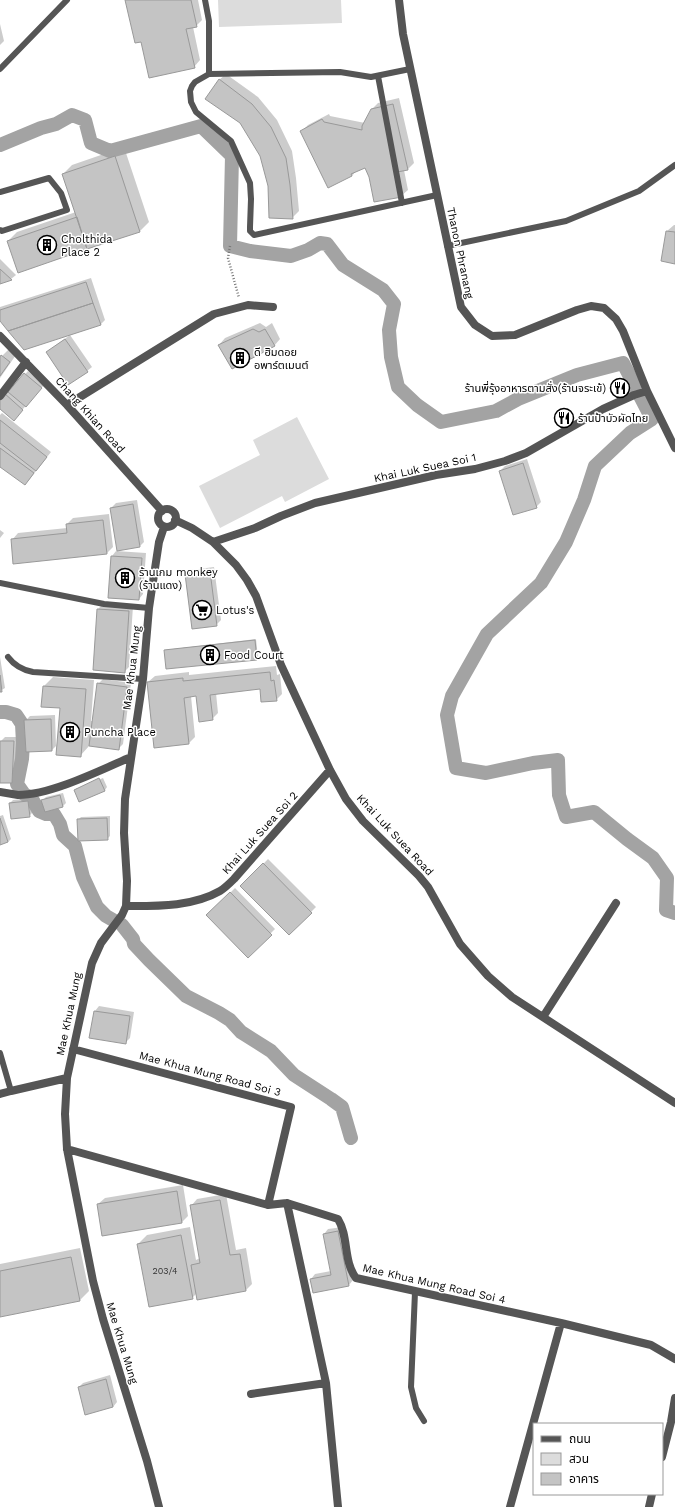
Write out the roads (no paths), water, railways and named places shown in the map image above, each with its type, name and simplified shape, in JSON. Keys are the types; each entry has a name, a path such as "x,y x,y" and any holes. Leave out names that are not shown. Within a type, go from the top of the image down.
{"street":[{"name":"Thanon Phranang","path":"399,0 403,34 410,70 461,307 475,325 492,336 515,335 577,310 591,306 604,308 616,319 623,331 647,391"},
{"path":"67,405 214,314 248,305 273,307"},
{"name":"Chang Khian Road","path":"0,336 67,405 162,510"},
{"path":"0,396 26,362"},
{"name":"Khai Luk Suea Soi 1","path":"213,542 255,528 315,503 436,475 475,469 505,461 526,453 603,409 634,394 647,391"},
{"path":"647,391 675,448"},
{"path":"166,509 172,511 175,520 172,525 164,527 160,524 158,518 162,510 166,509"},
{"name":"Khai Luk Suea Road","path":"175,520 192,528 213,542 236,565 256,596 281,665 330,770 346,799 363,821 419,876 428,887 460,944 488,976 512,997 675,1103"},
{"name":"Mae Khua Mung","path":"159,1507 147,1461 93,1281 67,1149 65,1114 67,1078 92,963 101,943 122,915 126,906 127,881 124,833 124,799 143,679 149,608 159,542 164,527"},
{"path":"0,792 19,795 43,791 83,778 131,757"},
{"name":"Khai Luk Suea Soi 2","path":"126,906 183,903 203,898 220,891 234,879 330,770"},
{"path":"543,1017 616,903"},
{"name":"Mae Khua Mung Road Soi 3","path":"73,1049 290,1107 268,1205"},
{"path":"0,1094 67,1078"},
{"name":"Mae Khua Mung Road Soi 4","path":"67,1149 268,1205 287,1203 338,1219 342,1226 351,1272 356,1278 561,1323 651,1345 675,1359"},
{"path":"287,1203 326,1383 338,1507"},
{"path":"533,1423 561,1323"},
{"path":"251,1394 326,1383"},
{"path":"663,1454 673,1423 675,1398"},
{"path":"510,1507 533,1424"},
{"path":"649,1507 652,1495"}],"lane":[{"path":"0,69 67,0"},
{"path":"205,0 209,21 209,74"},
{"path":"410,70 371,77 340,72 209,74 195,82 192,86 190,91 191,102 196,112 231,141 250,183 250,227 252,234 256,235 437,195"},
{"path":"378,76 402,202"},
{"path":"447,246 566,221 639,191 675,165"},
{"path":"0,192 49,178 61,192 67,210 2,232 0,230"},
{"path":"0,582 104,604 149,608"},
{"path":"8,657 18,666 33,672 143,679"},
{"path":"0,1053 11,1091"},
{"path":"415,1292 412,1387 416,1408 424,1421"}],"waterway":[{"path":"0,145 41,128 56,124 72,115 85,120 91,143 110,151 201,126 232,156 230,246 250,251 291,256 308,250 320,243 327,244 343,265 383,290 394,304 389,330 391,357 398,387 417,405 441,422 496,411 518,399 577,375 623,363 652,419 630,433 595,466 584,500 566,542 541,583 487,634 452,696 447,715 456,768 486,773 533,763 558,760 559,795 566,817 594,812 653,858 667,878 666,910 675,913"},
{"path":"0,712 16,715 22,724 22,759 17,784 24,794 32,799 39,811 46,814 54,814 60,824 63,835 75,846 83,877 97,907 106,916 113,920"},
{"path":"122,925 133,939 134,944 186,996 230,1020 241,1032 271,1051 294,1075 342,1107 351,1138"}],"place":[{"name":"Cholthida Place 2","path":"47,245"},
{"name":"ดี ฮิมดอย อพาร์ตเมนต์","path":"240,358"},
{"name":"ร้านพี่รุ้งอาหารตามสั่ง(ร้านจระเข้)","path":"620,388"},
{"name":"ร้านป้าบัวผัดไทย","path":"564,418"},
{"name":"ร้านเกม monkey (ร้านแดง)","path":"125,578"},
{"name":"Lotus's","path":"202,610"},
{"name":"Food Court","path":"210,655"},
{"name":"Puncha Place","path":"70,732"}]}
